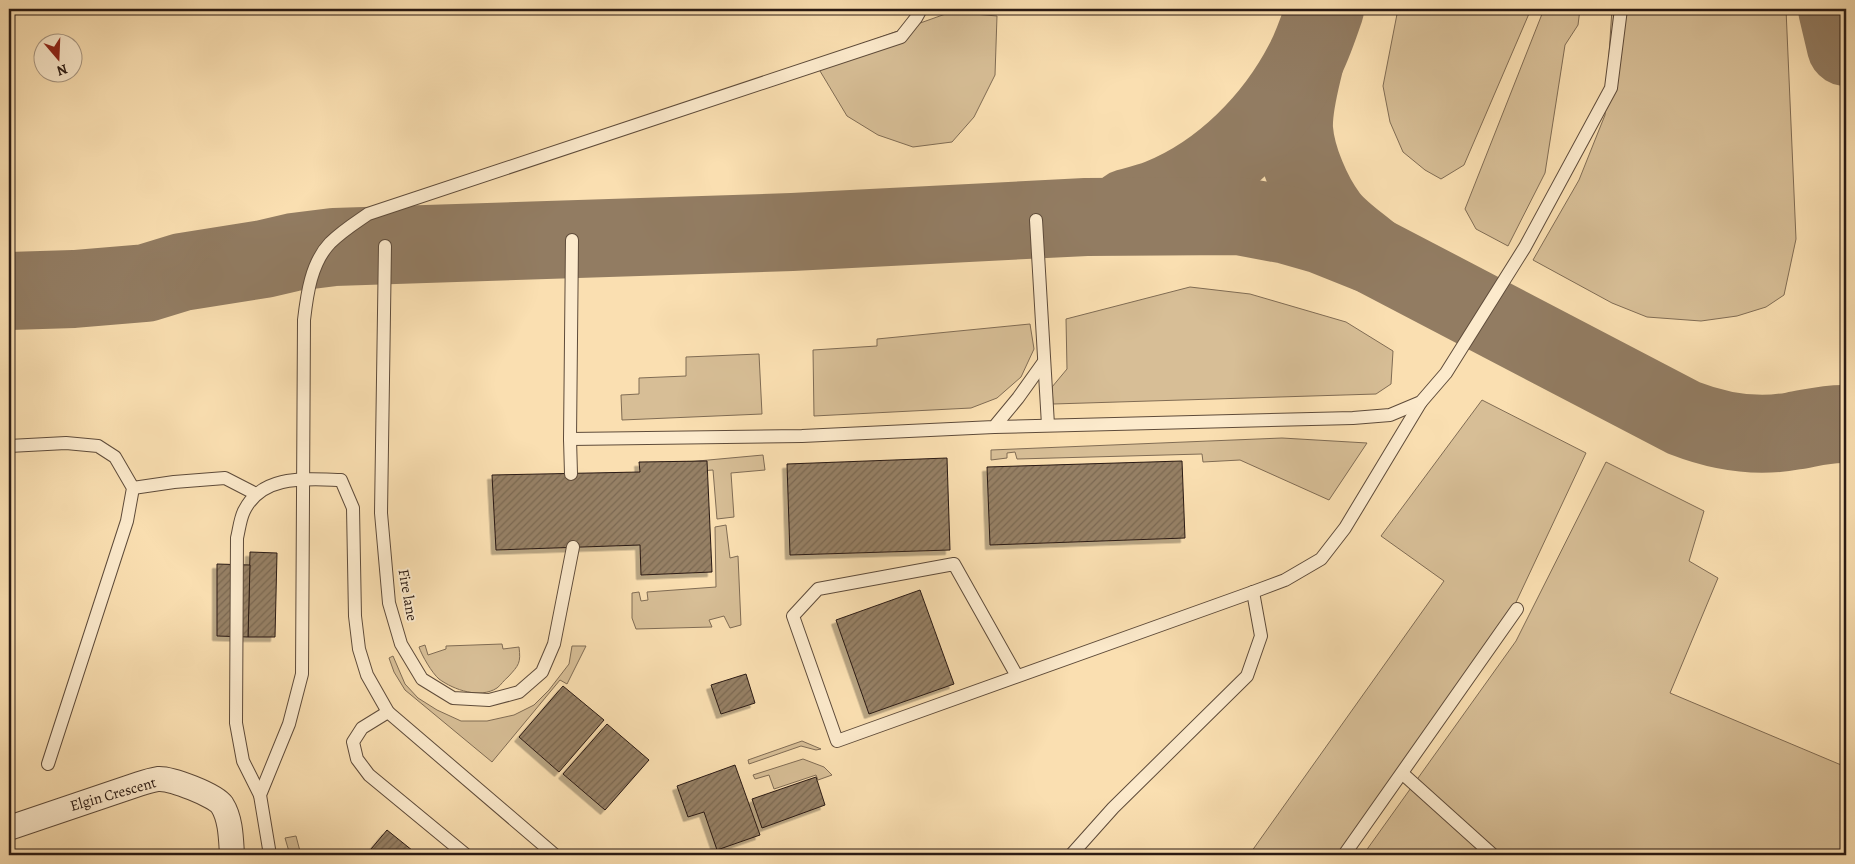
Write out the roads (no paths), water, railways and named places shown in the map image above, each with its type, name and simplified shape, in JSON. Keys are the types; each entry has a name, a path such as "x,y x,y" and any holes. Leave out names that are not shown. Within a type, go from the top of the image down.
{"street":[{"name":"Elgin Crescent","path":"9,828 159,779 203,793 214,798 222,805 228,817 232,855"}],"lane":[{"path":"260,795 289,724 302,674 304,320 308,286 319,259 329,244 344,230 368,214 901,37 921,9"},
{"path":"1017,676 954,564 818,589 793,616 837,742 1285,580 1321,559 1345,528 1420,402 1446,373 1525,247 1612,88 1621,9"},
{"path":"1036,220 1048,425"},
{"path":"571,474 572,240"},
{"name":"Fire lane","path":"385,246 381,513 390,603 401,644 422,679 453,698 489,700 519,692 525,687 542,672 554,644 573,547"},
{"path":"994,427 1044,363"},
{"path":"570,439 802,436 1048,425 1353,418 1390,415 1420,402"},
{"path":"9,446 66,443 98,446 115,457 133,488 127,521 48,764"},
{"path":"133,488 174,482 225,478 256,494"},
{"path":"270,855 260,795 243,760 236,723 238,538 243,512 256,494 278,482 304,478 341,480 354,508 355,616 359,649 367,675 388,712 555,855"},
{"path":"1071,855 1112,808 1247,676 1262,636 1253,592"},
{"path":"1344,855 1403,774 1517,609"},
{"path":"388,712 362,728 353,742 357,759 369,775 466,855"},
{"path":"1403,774 1493,855"}]}
